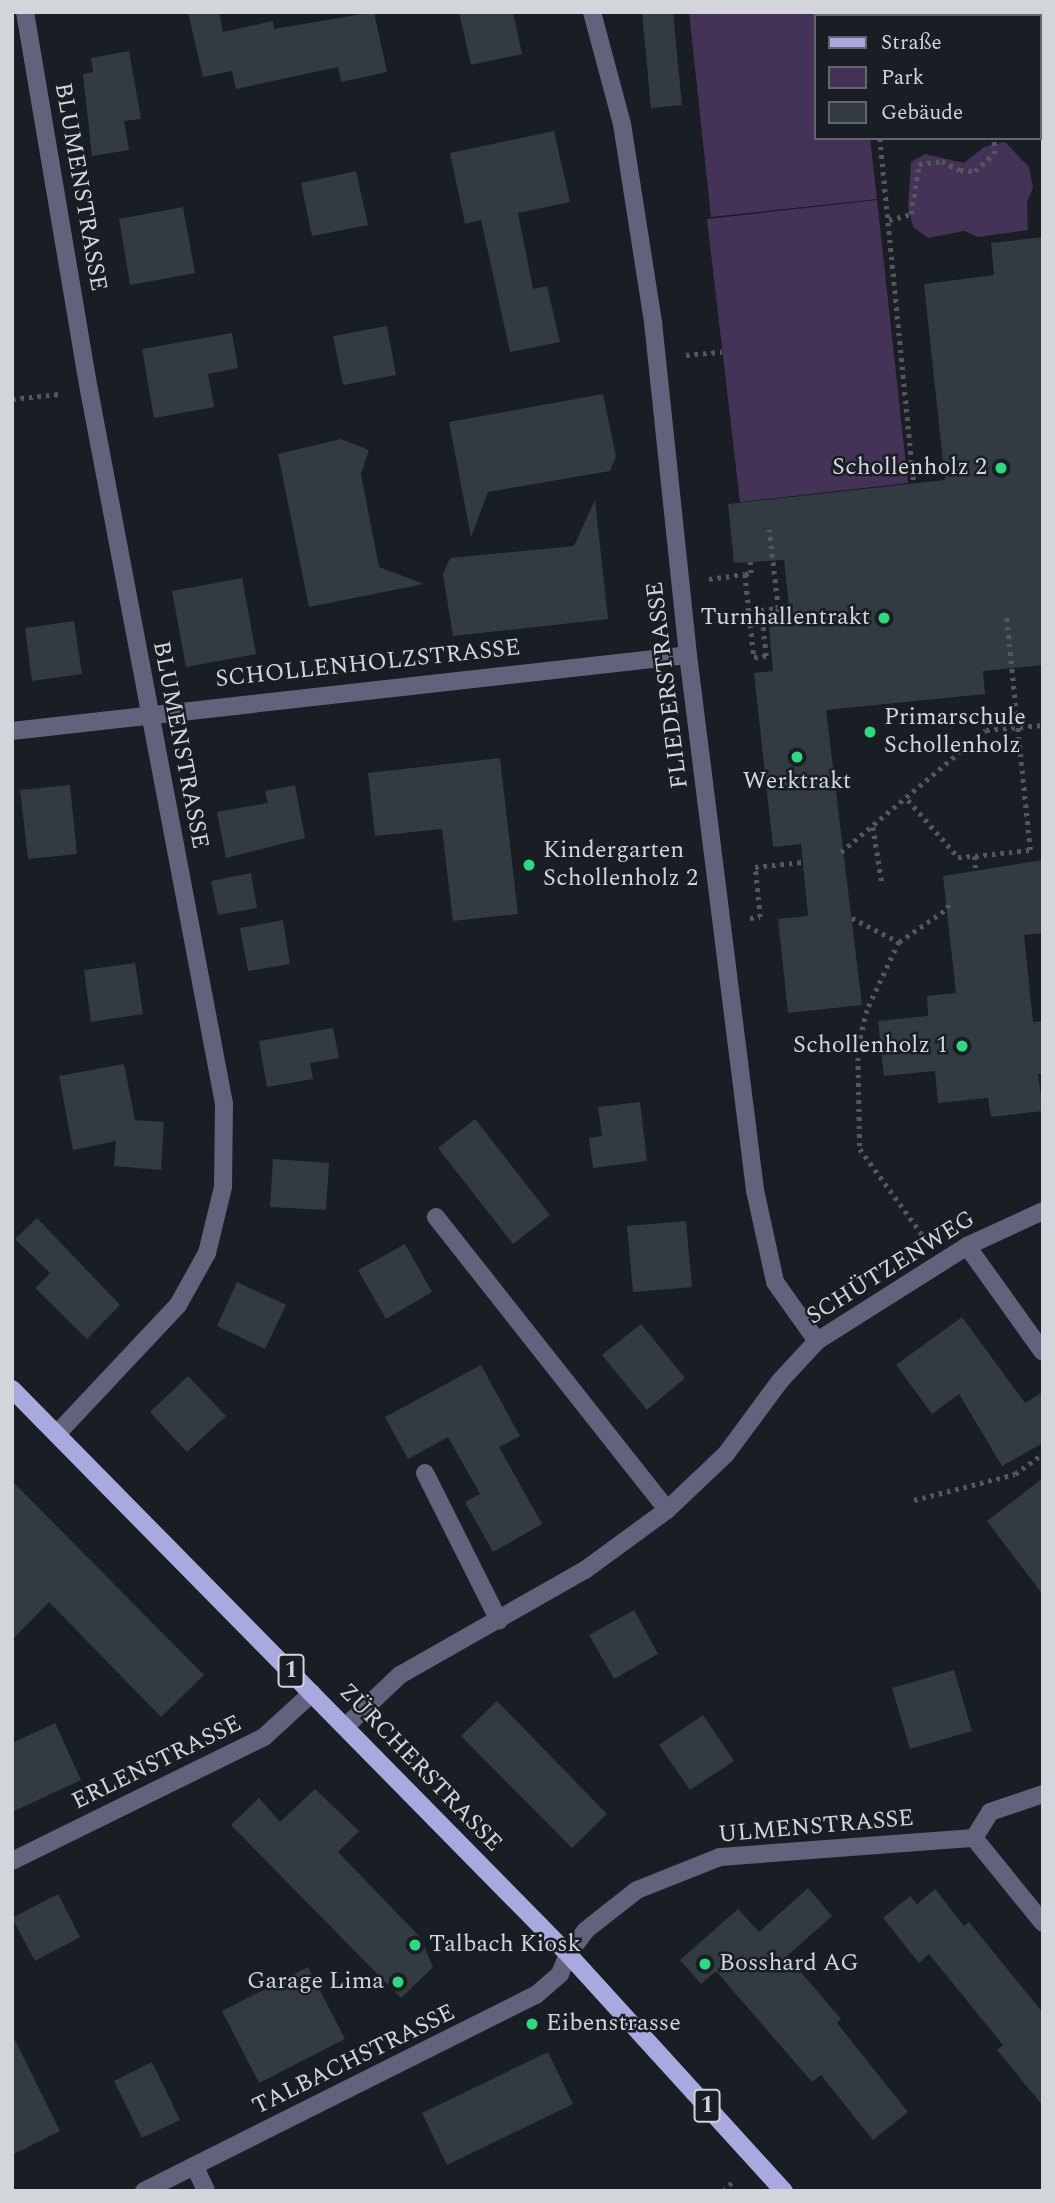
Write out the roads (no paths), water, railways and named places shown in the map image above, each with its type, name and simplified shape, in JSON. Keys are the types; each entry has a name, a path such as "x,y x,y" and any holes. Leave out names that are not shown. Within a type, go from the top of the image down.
{"main road":[{"name":"ZÜRCHERSTRASSE","path":"12,1389 568,1954 784,2191"}],"street":[{"name":"BLUMENSTRASSE","path":"25,12 89,390 223,1104 223,1187 208,1252 178,1305 57,1434"},
{"name":"FLIEDERSTRASSE","path":"592,12 622,124 657,358 688,655 755,1190 775,1282 817,1340"},
{"name":"SCHOLLENHOLZSTRASSE","path":"12,731 148,712 688,655"},
{"name":"SCHÜTZENWEG","path":"345,1727 400,1675 585,1570 667,1510 726,1454 780,1381 817,1340 967,1245 1043,1211"},
{"path":"436,1217 667,1510"},
{"path":"967,1245 1043,1352"},
{"path":"425,1473 499,1621"},
{"name":"ERLENSTRASSE","path":"12,1861 264,1737 312,1692"},
{"path":"1043,1794 990,1812 974,1838 1043,1923"},
{"name":"ULMENSTRASSE","path":"568,1954 586,1930 637,1890 719,1857 974,1838"},
{"name":"TALBACHSTRASSE","path":"144,2191 523,2003 560,1974 568,1954"},
{"path":"195,2167 205,2191"}],"place":[{"name":"Schollenholz 2","path":"1001,468"},
{"name":"Turnhallentrakt","path":"884,618"},
{"name":"Primarschule Schollenholz","path":"870,732"},
{"name":"Werktrakt","path":"797,757"},
{"name":"Kindergarten Schollenholz 2","path":"529,865"},
{"name":"Schollenholz 1","path":"962,1046"},
{"name":"Talbach Kiosk","path":"415,1945"},
{"name":"Bosshard AG","path":"705,1964"},
{"name":"Garage Lima","path":"398,1982"},
{"name":"Eibenstrasse","path":"532,2024"}]}
